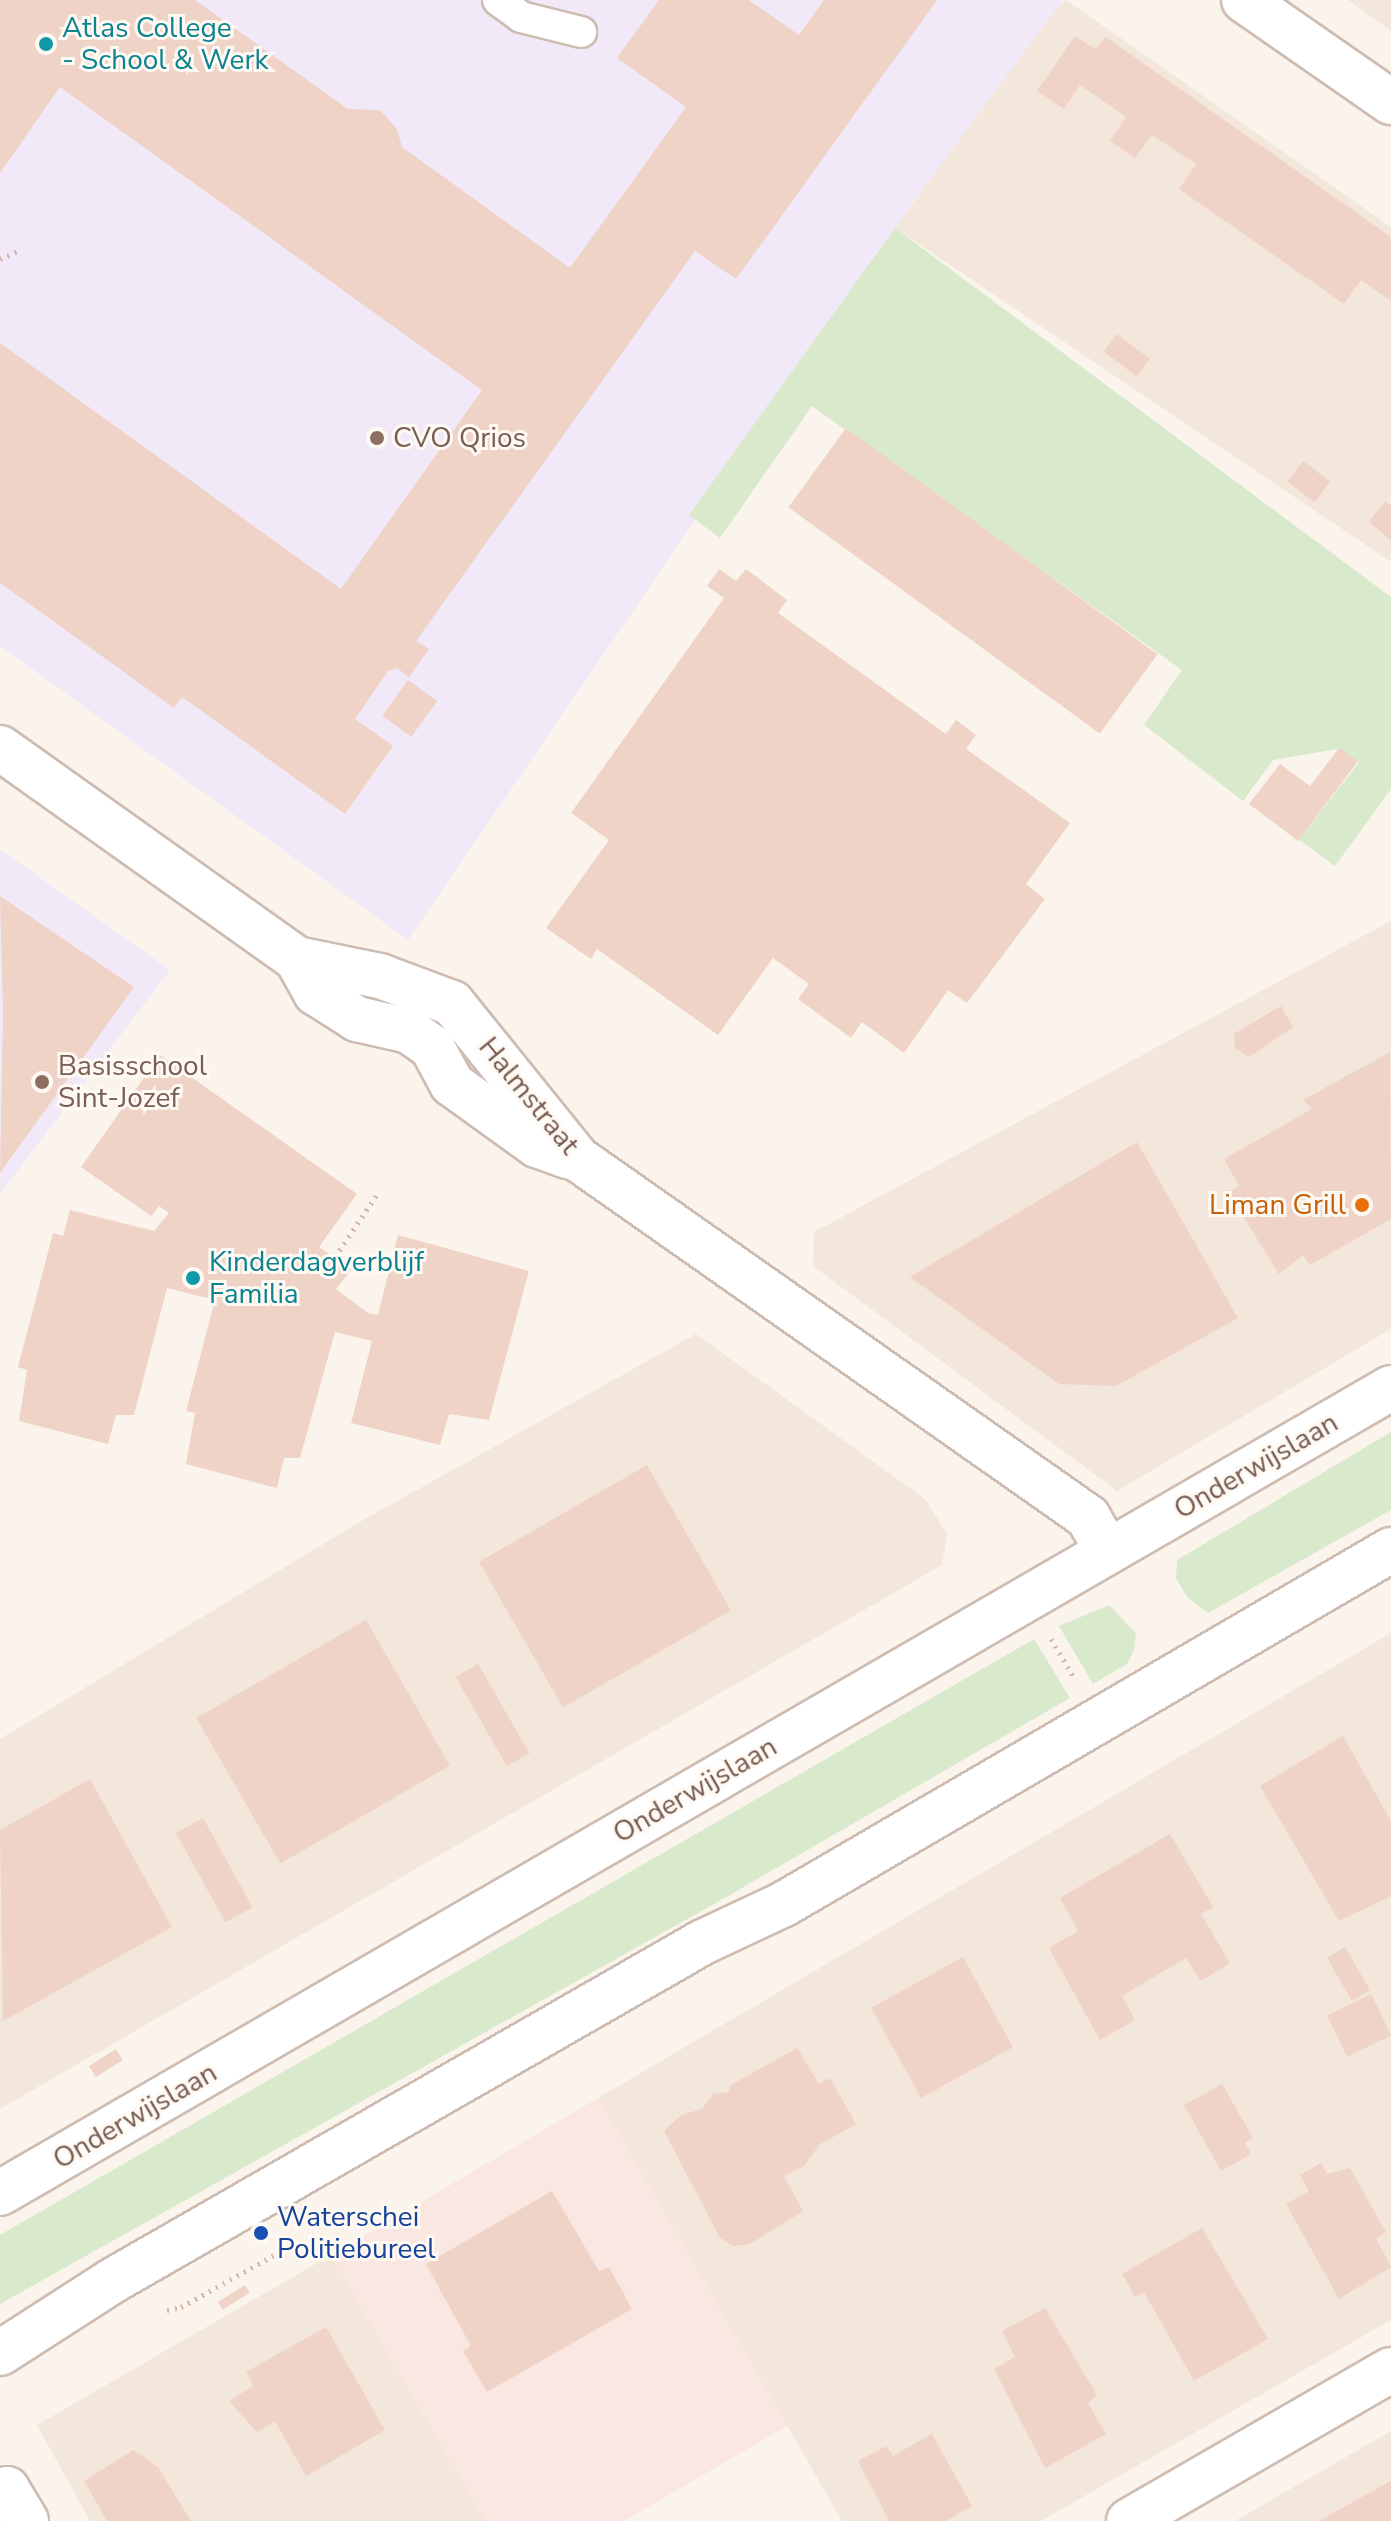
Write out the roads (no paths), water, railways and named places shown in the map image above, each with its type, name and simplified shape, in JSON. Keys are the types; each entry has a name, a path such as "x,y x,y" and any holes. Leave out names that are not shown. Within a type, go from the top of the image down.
{"main road":[{"path":"1244,0 1391,102"},
{"name":"Halmstraat","path":"0,748 297,959 380,976 452,1003 578,1159 1088,1517 1108,1552"},
{"name":"Onderwijslaan","path":"0,2193 1391,1388"},
{"path":"0,2353 112,2281 703,1942 784,1904 1391,1550"},
{"path":"1129,2521 1391,2370"},
{"path":"0,2493 7,2489 26,2521"}],"lane":[{"path":"498,0 521,17 581,32"}],"place":[{"name":"Atlas College - School & Werk","path":"46,44"},
{"name":"CVO Qrios","path":"377,438"},
{"name":"Basisschool Sint-Jozef","path":"42,1082"},
{"name":"Liman Grill","path":"1362,1205"},
{"name":"Kinderdagverblijf Familia","path":"193,1278"},
{"name":"Waterschei Politiebureel","path":"261,2233"}]}
